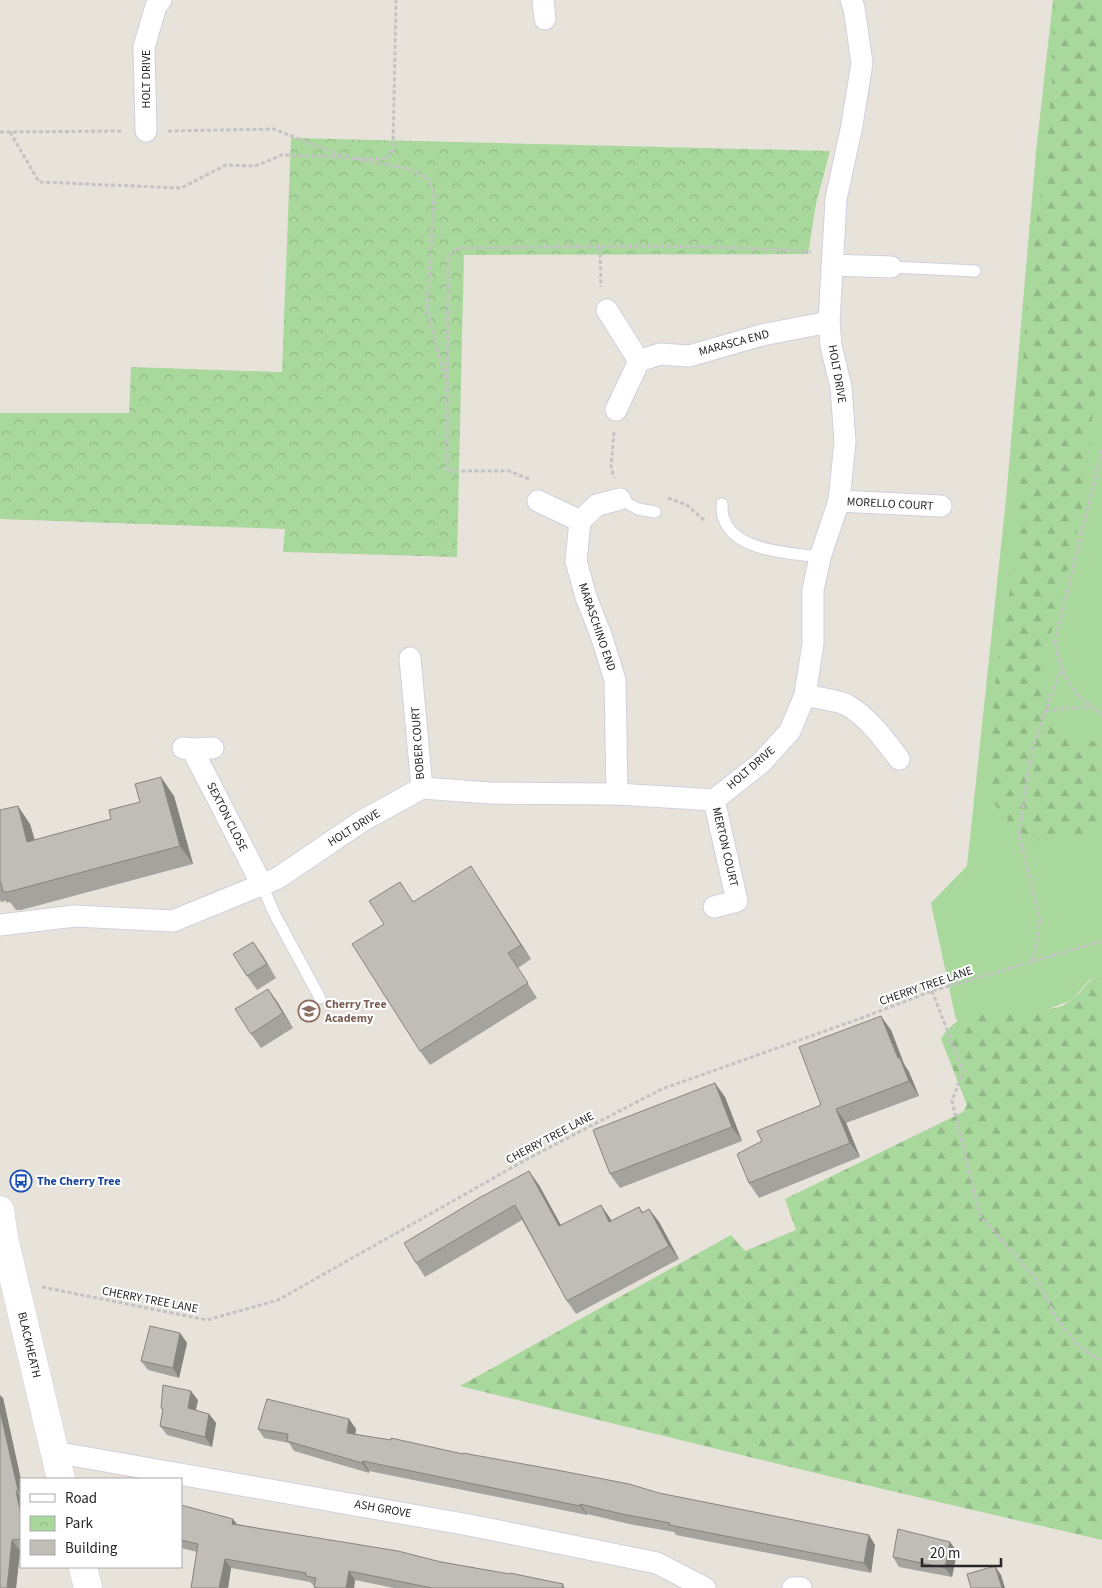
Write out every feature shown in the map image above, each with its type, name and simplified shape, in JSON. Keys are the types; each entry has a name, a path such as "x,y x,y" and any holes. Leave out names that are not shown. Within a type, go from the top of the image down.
{"main road":[{"name":"BLACKHEATH","path":"0,1210 4,1238 61,1478"},
{"path":"83,1568 88,1588"}],"street":[{"name":"HOLT DRIVE","path":"146,131 144,48 156,6 161,0"},
{"name":"HOLT DRIVE","path":"714,800 761,763 790,731 805,695 813,644 813,590 820,557 839,501 845,442 841,387 831,346 829,322 836,199 852,125 862,63 854,8 851,0"},
{"path":"832,259 891,267"},
{"path":"607,310 639,361 616,410"},
{"name":"MARASCA END","path":"639,361 660,354 689,356 762,335 829,322"},
{"path":"538,501 580,520 597,505 620,499"},
{"name":"MORELLO COURT","path":"839,501 941,506"},
{"name":"MARASCHINO END","path":"580,520 576,561 586,597 601,635 615,680 617,794"},
{"name":"BOBER COURT","path":"410,658 419,695 422,788"},
{"path":"805,695 846,704 877,731 899,759"},
{"name":"SEXTON CLOSE","path":"196,748 262,885"},
{"name":"HOLT DRIVE","path":"0,925 75,916 173,921 278,878 362,821 422,788"},
{"path":"422,788 490,793 617,794 714,800"},
{"name":"MERTON COURT","path":"714,800 737,901 714,907"},
{"name":"ASH GROVE","path":"54,1452 469,1525 657,1563 704,1588"},
{"path":"793,1588 801,1588"}],"lane":[{"path":"891,267 975,270"},
{"path":"620,499 638,509 655,512"},
{"path":"722,504 724,520 734,534 752,545 820,557"},
{"path":"262,885 274,913 320,998"}],"path":[{"path":"10,132 39,182 181,188 226,165 255,166 282,154 387,159 393,149 396,0"},
{"path":"0,132 274,129 345,157 410,169 429,179 434,195 427,311 447,383"},
{"path":"600,247 602,305 607,310"},
{"path":"538,501 544,492 536,483 509,471 447,471 448,257 457,248 770,249 832,259"},
{"path":"616,410 611,466 620,499"},
{"path":"1102,450 1055,642 1061,668 1077,695 1102,715"},
{"path":"1033,961 1040,920 1019,835 1031,752 1061,668"},
{"path":"1046,710 1091,706"},
{"name":"CHERRY TREE LANE","path":"14,1281 207,1320 278,1300 529,1158 662,1089 932,991 1102,941"},
{"path":"932,991 962,1071 952,1101 980,1216 1038,1281 1056,1318 1082,1349 1102,1361"}],"green space":[{"path":"1053,0 1102,0 1102,976 1089,980 1072,1000 1046,1010 986,1021 956,1020 931,903 967,866 1006,499 1036,152"},
{"path":"1053,0 1102,0 1102,331 1082,510 1061,597 1040,671 1053,729 1102,744 1102,834 1025,842 985,792 996,674 1015,560 1027,293 1052,85"},
{"path":"291,138 830,151 816,204 808,254 464,255 457,557 283,552 285,529 0,519 0,413 129,413 131,367 282,372"},
{"path":"1102,976 1102,1540 836,1478 460,1386 731,1235 745,1251 796,1230 785,1199 963,1112 967,1105 941,1039 952,1026 964,1017 978,1013 1040,1010 1059,1007 1078,994 1090,981"}],"building":[{"path":"161,777 180,846 3,892 0,883 0,810 18,806 27,842 111,819 109,810 140,802 135,784"},
{"path":"471,866 521,945 508,953 528,983 420,1051 352,944 384,924 369,901 400,882 413,902"},
{"path":"253,942 267,964 247,976 233,954"},
{"path":"268,989 283,1013 251,1034 235,1009"},
{"path":"881,1016 909,1081 836,1109 850,1143 749,1183 737,1154 762,1141 757,1131 821,1105 799,1047"},
{"path":"715,1083 732,1127 610,1174 593,1130"},
{"path":"529,1171 559,1226 601,1205 609,1222 639,1207 642,1213 649,1209 669,1246 567,1301 515,1205 416,1263 404,1243 479,1198"},
{"path":"150,1326 180,1333 173,1368 141,1361"},
{"path":"163,1385 191,1391 188,1408 209,1414 205,1437 160,1426 163,1409 161,1408"},
{"path":"267,1399 349,1419 347,1433 391,1440 391,1438 463,1454 629,1484 659,1493 869,1535 864,1563 669,1525 670,1523 580,1504 580,1506 363,1461 362,1463 287,1441 288,1434 258,1429"},
{"path":"0,1411 18,1490 16,1491 20,1510 20,1539 12,1540 7,1588 0,1588"},
{"path":"182,1505 233,1519 232,1524 398,1551 441,1562 563,1584 562,1588 432,1588 349,1571 346,1588 318,1588 314,1587 316,1578 306,1576 306,1573 225,1559 219,1588 191,1588 198,1544 182,1540"},
{"path":"898,1529 950,1542 945,1568 893,1557"},
{"path":"995,1566 1002,1588 971,1588 967,1574"}],"place":[{"name":"Cherry Tree Academy","path":"309,1011"},
{"name":"The Cherry Tree","path":"21,1181"}]}
